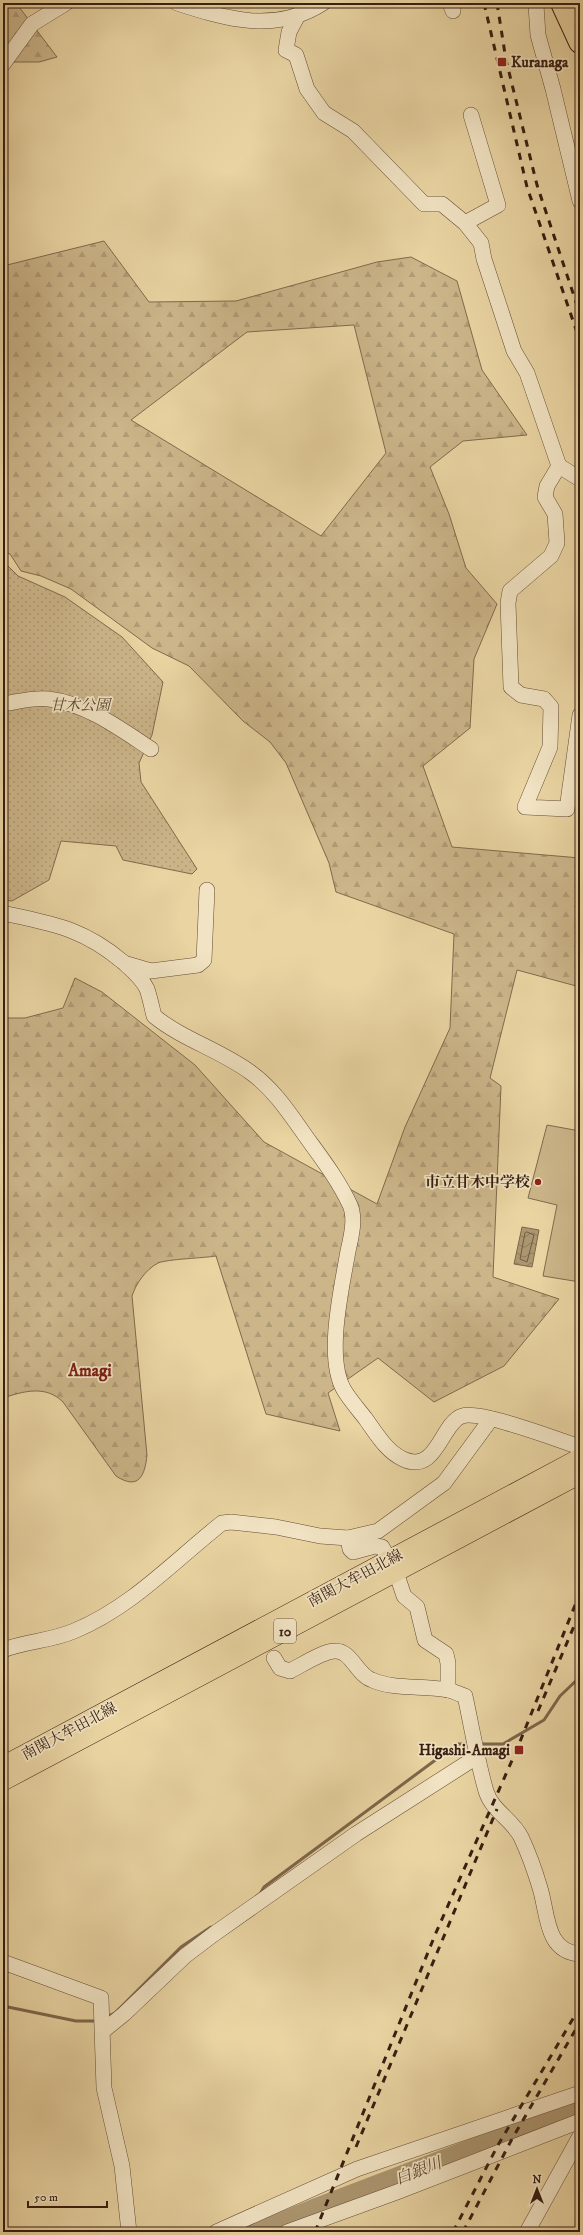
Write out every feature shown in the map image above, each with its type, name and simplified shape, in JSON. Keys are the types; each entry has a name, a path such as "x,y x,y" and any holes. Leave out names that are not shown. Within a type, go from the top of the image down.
{"highway":[{"path":"562,3 580,42"}],"main road":[{"name":"南関大牟田北線","path":"3,1766 568,1475 580,1458"},
{"name":"南関大牟田北線","path":"3,1781 392,1566"}],"street":[{"path":"3,64 32,24 66,3"},
{"path":"177,3 218,10 253,22 282,20 298,15 323,3"},
{"path":"538,3 536,5 538,35 553,89 580,201"},
{"path":"298,15 289,32 286,50 296,55 307,89 324,113 353,131 424,204 442,204 465,223 481,243 484,259 514,351 527,373 559,466 580,479"},
{"path":"465,223 498,205 471,115"},
{"path":"559,466 546,486 545,497 555,514 557,543 551,556 510,591 508,603 511,687 521,695 544,698 551,707 550,747 525,807 567,809 580,715"},
{"path":"3,704 49,699 83,709 105,718 151,749"},
{"path":"124,964 151,971 198,965 204,960 207,890"},
{"path":"3,913 60,925 82,934 104,946 140,978 147,990 154,1016 249,1071 269,1087 335,1176 352,1208 352,1234 342,1285 335,1351 337,1370 344,1389 384,1445 396,1455 414,1462 422,1460 433,1453 455,1420 464,1415 491,1419 580,1447"},
{"path":"3,1650 18,1644 74,1631 106,1614 141,1592 222,1523 231,1522 276,1527 320,1536 348,1538 378,1531 444,1483 491,1419"},
{"path":"348,1538 350,1549 353,1552 375,1546 382,1547 392,1566 404,1596 417,1606 425,1640 446,1654 448,1663 448,1690"},
{"path":"274,1658 280,1668 290,1671 326,1654 334,1651 341,1651 348,1656 360,1672 371,1680 383,1684 448,1690 465,1696 486,1793 492,1804 514,1826 521,1837 541,1888 552,1937 565,1951 580,1954"},
{"path":"103,2031 120,2018 184,1956 214,1934 356,1834 478,1756"},
{"path":"3,1962 101,1998 104,2088 122,2166 129,2232"},
{"path":"216,2232 357,2169 580,2093"},
{"path":"288,2232 580,2122"},
{"path":"527,2232 580,2136"}],"green space":[{"path":"3,3 16,3 57,57 39,62 15,62 3,67"},
{"path":"104,241 149,302 236,301 377,262 411,257 457,281 482,370 527,435 463,441 430,467 449,514 466,568 497,604 474,659 470,728 423,766 452,847 580,858 580,987 517,970 490,1078 501,1086 493,1277 559,1299 504,1366 434,1402 378,1358 328,1393 340,1431 266,1414 216,1256 170,1260 158,1263 149,1269 136,1287 132,1296 147,1455 145,1469 139,1479 130,1482 116,1476 63,1402 56,1397 42,1391 34,1391 19,1393 3,1398 3,1018 25,1018 63,1008 75,978 102,992 195,1065 264,1142 377,1204 405,1127 450,1028 454,934 336,892 329,863 286,763 270,742 243,721 189,666 152,648 71,589 41,576 21,571 10,554 3,551 3,266","holes":["354,325 386,453 321,536 131,420 247,332"]},
{"name":"甘木公園","path":"3,561 18,576 65,597 122,637 163,682 152,735 139,763 141,782 197,869 192,874 123,860 116,846 61,841 49,880 12,901 3,900"},
{"path":"547,1125 580,1131 580,1282 543,1276 557,1205 528,1198"}],"water":[{"path":"522,1227 539,1230 532,1267 514,1264"}],"waterway":[{"path":"479,1744 503,1744 544,1720 560,1696 580,1677"},
{"path":"260,1894 264,1887 457,1744 471,1744"},
{"path":"106,2017 115,2013 181,1947 211,1927"},
{"path":"3,2006 76,2021 98,2021"},
{"name":"白銀川","path":"256,2232 580,2107"}],"railway":[{"path":"484,3 527,187 580,341"},
{"path":"497,3 506,60 537,185 580,314"},
{"path":"315,2232 435,1935 517,1749 580,1593"},
{"path":"538,1711 580,1612"},
{"path":"356,2147 497,1809"},
{"path":"453,2232 498,2145 580,2007"},
{"path":"463,2232 512,2139 580,2022"}],"place":[{"name":"Kuranaga","path":"502,62"},
{"name":"市立甘木中学校","path":"538,1182"},
{"name":"Higashi-Amagi","path":"519,1750"}],"district":[{"name":"Amagi","path":"90,1370"}]}
